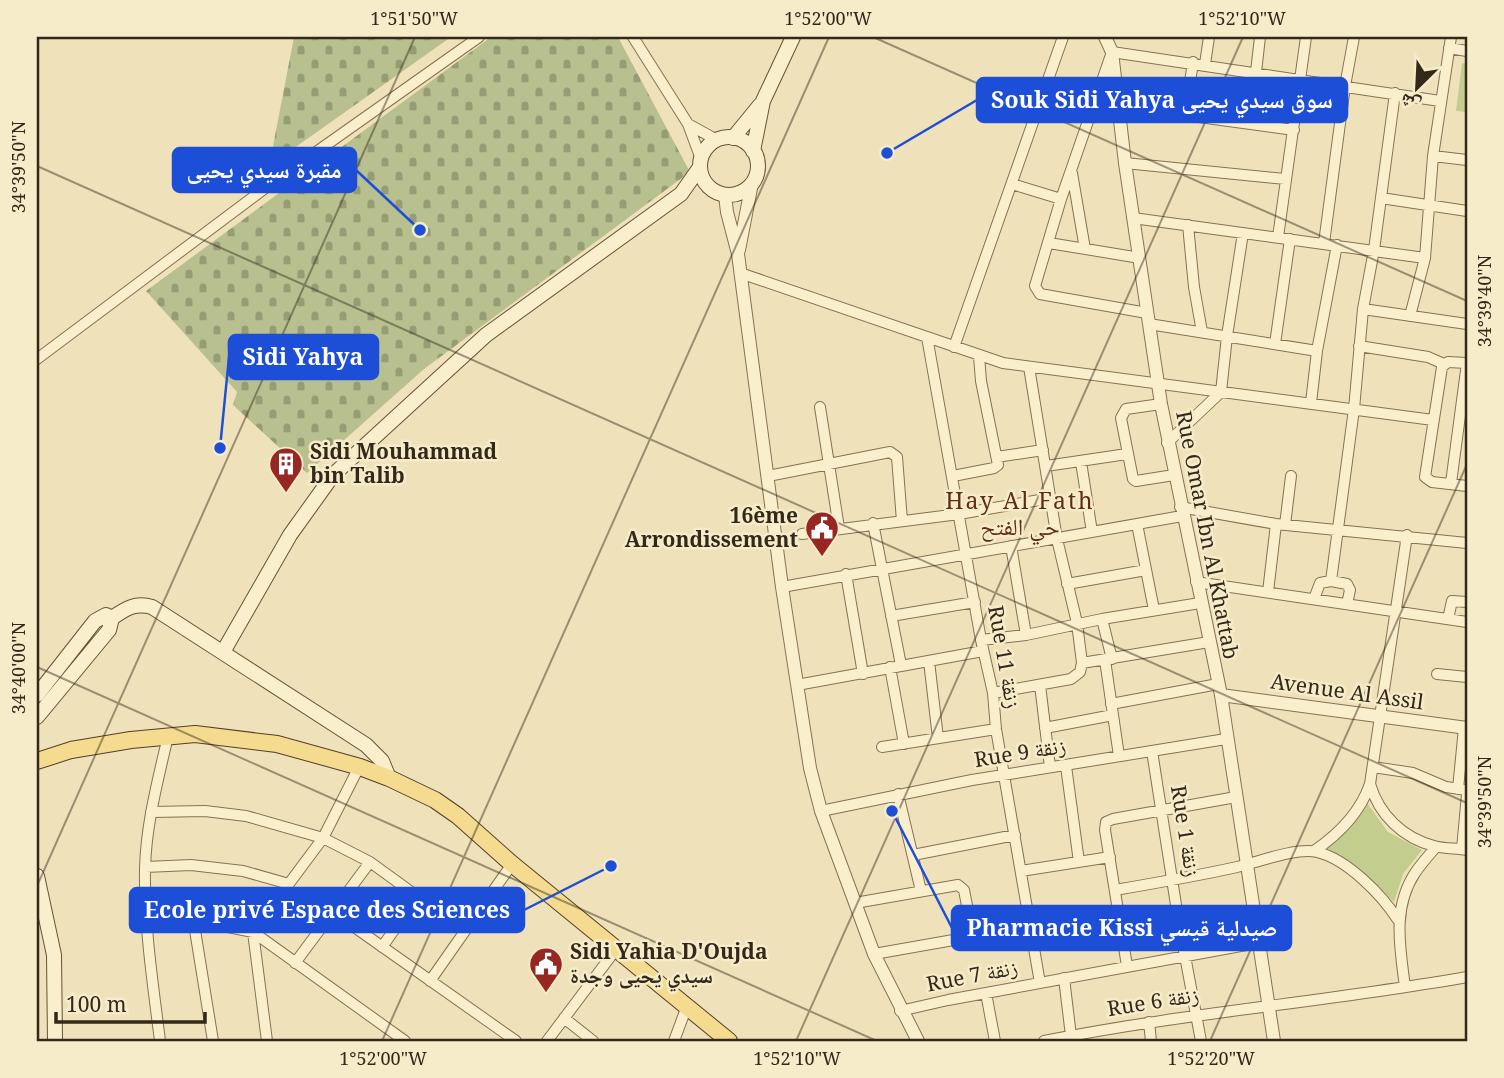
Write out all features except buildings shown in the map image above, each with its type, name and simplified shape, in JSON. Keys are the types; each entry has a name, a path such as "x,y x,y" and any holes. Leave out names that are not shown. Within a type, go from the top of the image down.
{"main road":[{"path":"681,194 742,192 752,183 757,169 753,151 763,101 793,37"},
{"path":"733,138 763,101"},
{"path":"223,652 290,535 333,475 486,335 681,194 707,148 717,140 733,138 744,142 753,151"},
{"path":"700,163 704,181 720,193"},
{"path":"38,714 109,630 112,618 125,608 152,607 366,745 382,761 388,778"},
{"path":"37,695 92,624 106,615 112,618"},
{"path":"37,750 71,750 195,734 277,744 388,778 435,800 458,816 512,864 729,1041"},
{"path":"37,761 71,750"},
{"path":"37,876 54,955 55,1041"}],"street":[{"path":"37,359 259,193 480,37"},
{"path":"633,37 688,124 700,163"},
{"path":"954,347 1063,37"},
{"name":"Rue Omar Ibn Al Khattab","path":"1105,37 1112,52 1125,163 1167,443 1219,690 1274,1041"},
{"path":"1185,116 1209,37"},
{"path":"1256,72 1260,37"},
{"path":"1278,237 1306,37"},
{"path":"1324,243 1354,37"},
{"path":"1410,316 1425,258 1433,156 1450,42 1467,51"},
{"path":"1317,351 1202,332 1037,293 1035,286 1071,170 1112,52 1440,100"},
{"path":"1331,581 1354,409 1363,309 1374,250 1395,93"},
{"path":"1118,106 1294,131"},
{"path":"688,124 717,140"},
{"path":"1433,156 1467,160"},
{"path":"1125,163 1285,179"},
{"path":"1071,170 1086,249"},
{"path":"738,254 752,183"},
{"path":"1012,184 1062,199"},
{"path":"720,193 738,254 782,587 810,768 821,811 874,954 918,1041"},
{"path":"1381,198 1467,211"},
{"path":"1133,218 1425,258"},
{"path":"1188,225 1202,332"},
{"path":"1167,443 1221,392 1244,233"},
{"path":"1275,344 1290,239"},
{"path":"1049,243 1140,258"},
{"path":"1311,403 1317,351 1337,245"},
{"path":"740,273 979,356 1028,367 1433,420"},
{"path":"1363,309 1467,324"},
{"name":"Rue 11 زنقة","path":"927,337 982,646 993,693 996,729 1040,983"},
{"path":"1360,346 1428,357 1444,364 1467,363 1451,483"},
{"path":"953,476 998,465 981,381 979,356"},
{"path":"1444,364 1425,477 1432,482 1467,486"},
{"path":"993,693 1076,677 1082,663 1077,623 1057,538 1028,367"},
{"path":"1161,404 1126,409 1123,412 1121,418 1127,454 1133,479 1136,481 1174,475"},
{"path":"820,407 839,528"},
{"path":"998,457 1043,450"},
{"path":"768,476 894,453 897,457 902,521"},
{"path":"1046,466 1127,454"},
{"path":"1081,461 1092,532"},
{"path":"1268,592 1291,475"},
{"path":"802,534 959,514 1051,498"},
{"path":"782,587 1137,524 1181,512 1467,543"},
{"path":"873,523 891,616 904,744"},
{"path":"1137,524 1154,610"},
{"path":"1314,851 1354,815 1365,800 1370,784 1407,535"},
{"path":"1011,547 1026,635"},
{"path":"1067,584 1146,570"},
{"path":"846,574 863,674"},
{"path":"1314,599 1320,583 1331,581 1348,584 1350,590 1347,604"},
{"path":"1196,582 1467,622"},
{"path":"1448,619 1452,601 1467,602"},
{"path":"891,616 975,602"},
{"path":"797,685 929,661 1077,623 1200,603"},
{"path":"1102,619 1119,756"},
{"path":"1082,663 1209,642"},
{"path":"929,661 938,738"},
{"path":"1437,674 1467,677"},
{"path":"1040,685 1050,767"},
{"path":"1045,728 1112,709 1219,690"},
{"name":"Avenue Al Assil","path":"1219,690 1465,728"},
{"path":"1370,784 1379,808 1394,825 1436,847 1465,849 1465,728"},
{"path":"881,747 996,729"},
{"path":"160,1041 146,925 145,867 151,812 168,736"},
{"name":"Rue 9 زنقة","path":"821,811 1005,774 1226,739"},
{"name":"Rue 1 زنقة","path":"1152,751 1201,1041"},
{"path":"1066,766 1079,862"},
{"path":"267,1041 253,932 323,838 359,767"},
{"path":"1373,767 1413,773 1438,785 1464,791"},
{"path":"898,794 920,891"},
{"path":"1127,966 1105,830 1106,822 1162,809 1236,797"},
{"path":"151,812 205,811 246,816 323,838 370,862 466,931"},
{"path":"913,855 1016,835"},
{"path":"1405,987 1398,920 1412,878 1436,847"},
{"path":"1115,890 1246,865 1282,855 1314,851 1328,856 1358,876 1389,905 1398,920"},
{"path":"1021,871 1110,857"},
{"path":"295,963 370,862"},
{"path":"430,981 512,864"},
{"path":"145,867 191,865 243,871 289,884"},
{"path":"855,903 949,885 961,886 966,897 973,937"},
{"path":"382,947 418,896"},
{"path":"874,954 1118,911"},
{"path":"333,912 516,1041"},
{"path":"194,924 213,1041"},
{"path":"146,925 218,925 253,932 405,1041"},
{"name":"Rue 7 زنقة","path":"901,1011 1258,943"},
{"path":"547,1041 617,948"},
{"name":"Rue 6 زنقة","path":"1044,1041 1197,1014 1269,1007 1467,977"},
{"path":"1064,978 1071,1036"},
{"path":"986,993 995,1041"},
{"path":"674,1041 687,1006"},
{"path":"565,1018 593,1041"},
{"path":"1149,1023 1152,1041"}],"green space":[{"path":"294,37 451,37 283,156 273,146"},
{"path":"491,37 618,37 690,172 424,369 307,473 233,405 237,392 146,291"},
{"path":"1462,63 1467,64 1467,112 1456,111"},
{"path":"1367,803 1388,832 1422,850 1403,874 1394,902 1363,872 1325,847 1346,829"}],"place":[{"name":"Souk Sidi Yahya سوق سيدي يحيى","path":"887,153"},
{"name":"مقبرة سيدي يحيى","path":"420,230"},
{"name":"Sidi Yahya","path":"220,448"},
{"name":"Sidi Mouhammad bin Talib","path":"286,494"},
{"name":"16ème Arrondissement","path":"822,558"},
{"name":"Pharmacie Kissi صيدلية قيسي","path":"892,811"},
{"name":"Ecole privé Espace des Sciences","path":"611,866"},
{"name":"Sidi Yahia D'Oujda سيدي يحيى وجدة","path":"546,994"}],"district":[{"name":"Hay Al Fath حي الفتح","path":"1020,514"}]}
